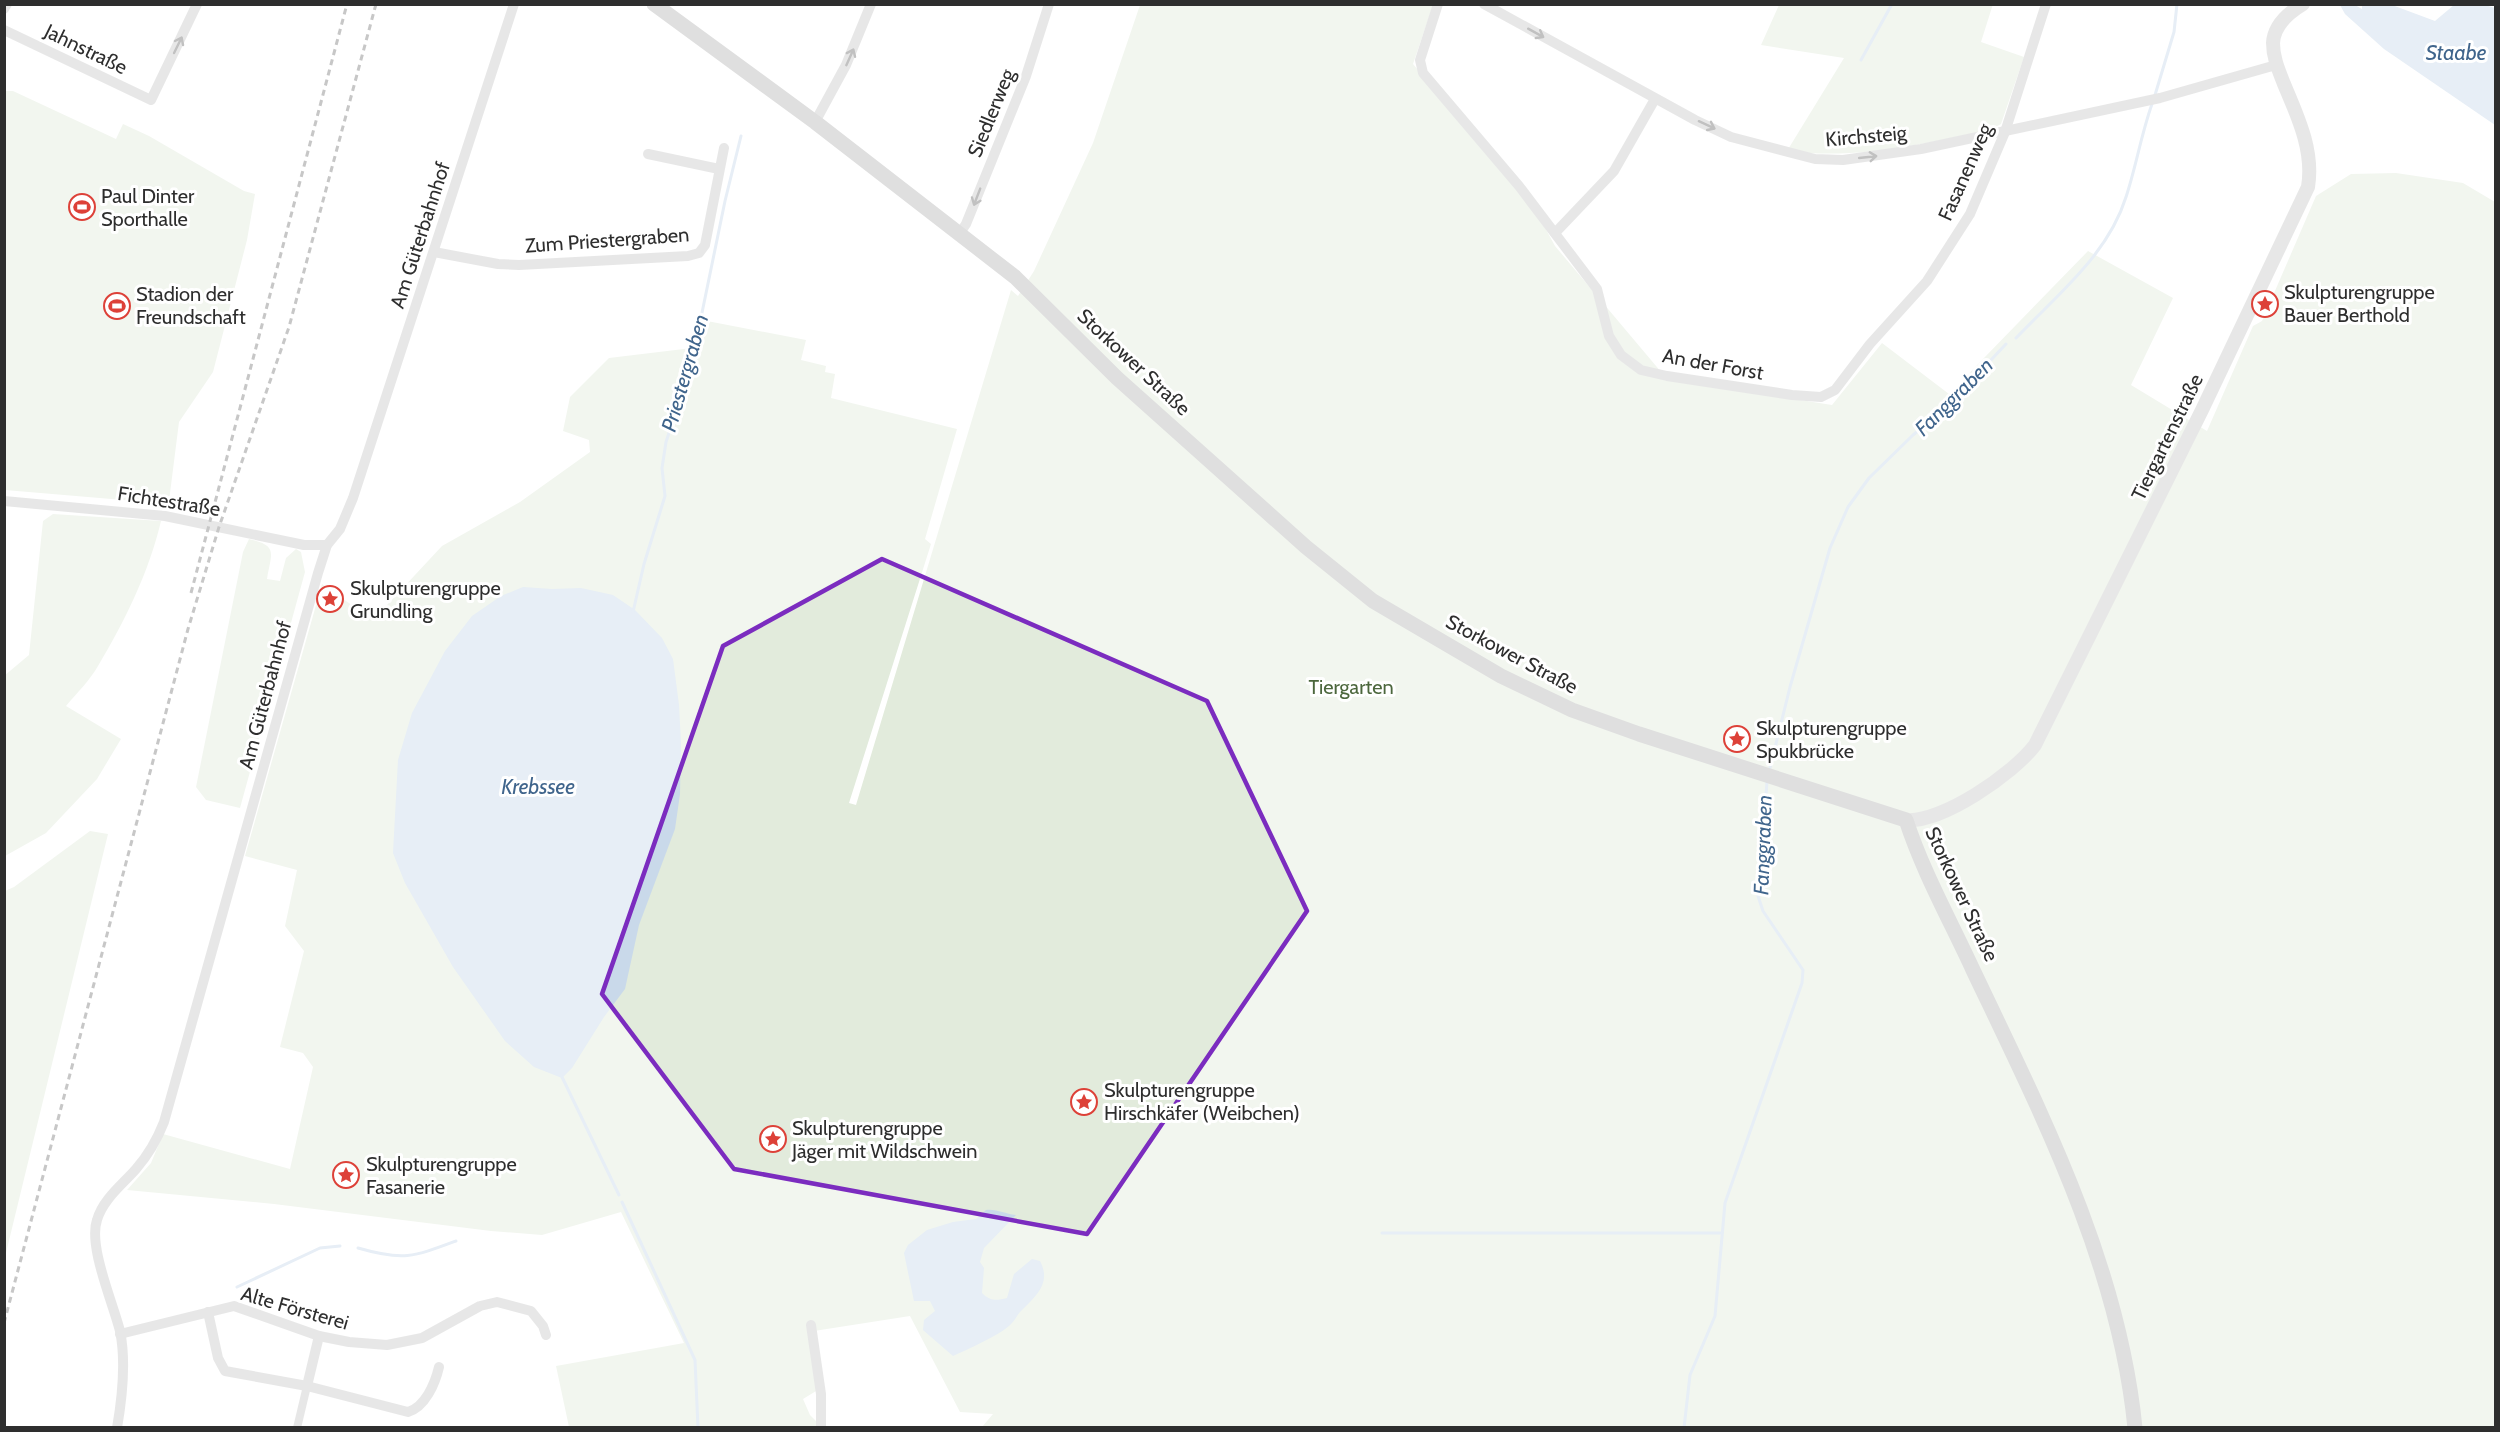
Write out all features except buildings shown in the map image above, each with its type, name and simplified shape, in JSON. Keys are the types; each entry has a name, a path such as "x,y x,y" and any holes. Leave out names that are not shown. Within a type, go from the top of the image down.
{"main road":[{"name":"Storkower Straße","path":"654,4 815,122 1015,277 1117,378 1345,580 1373,601 1501,676 1572,710 1906,820 1930,880 2061,1160 2083,1217 2106,1287 2128,1370 2135,1428"}],"street":[{"path":"4,9 7,4"},
{"name":"Jahnstraße","path":"4,30 151,100 198,4"},
{"name":"Am Güterbahnhof","path":"117,1428 122,1392 120,1334 100,1263 95,1229 97,1220 115,1192 156,1143 164,1122 327,545 340,529 353,498 514,4"},
{"path":"815,122 846,65 871,4"},
{"name":"Siedlerweg","path":"960,233 966,224 1026,76 1049,4"},
{"name":"An der Forst","path":"1438,4 1420,60 1423,73 1519,186 1597,289 1610,336 1621,355 1641,370 1667,376 1792,395 1821,397 1835,390"},
{"name":"Kirchsteig","path":"1484,4 1655,99 1731,137 1815,159 1843,160 1872,157 2005,132 2160,98 2276,65"},
{"name":"Fasanenweg","path":"1835,390 1870,344 1933,271 1970,214 2005,132 2046,4"},
{"name":"Tiergartenstraße","path":"1906,820 1918,821 1949,809 2001,776 2027,755 2035,745 2207,400 2308,187 2310,167 2307,147 2276,65 2273,42 2275,31 2282,20 2303,4"},
{"path":"1555,233 1614,171 1655,99"},
{"name":"Zum Priestergraben","path":"434,252 498,264 519,265 688,256 699,253 705,245 718,169 724,148"},
{"path":"648,154 718,169"},
{"name":"Fichtestraße","path":"4,501 165,516 304,545 327,545"},
{"name":"Alte Försterei","path":"120,1334 234,1306 319,1336 365,1344 402,1343 422,1338 480,1306 497,1302 531,1311 543,1326 546,1335"},
{"path":"208,1312 218,1358 225,1371 307,1386 408,1412 417,1409 424,1402 439,1367"},
{"path":"811,1325 821,1394 821,1428"},
{"path":"297,1428 319,1336"}],"highlighted area":[{"path":"882,559 1207,701 1307,911 1087,1234 734,1169 602,994 723,646"}],"green space":[{"path":"1993,4 1981,42 2024,57 2001,124 1990,130 1889,149 1839,153 1787,151 1844,58 1761,45 1779,5"},
{"name":"Tiergarten","path":"1140,5 1433,5 1413,64 1537,213 1555,246 1667,379 1832,405 1882,343 1949,394 2088,251 2173,298 2131,385 2207,431 2253,326 2262,321 2316,196 2351,174 2396,173 2463,183 2495,202 2495,1427 982,1427 993,1414 960,1412 910,1316 814,1331 821,1388 803,1399 818,1427 569,1427 556,1366 684,1343 621,1212 542,1235 491,1231 274,1204 127,1190 151,1163 163,1134 290,1169 313,1067 303,1053 280,1047 304,951 285,926 297,870 245,856 322,584 373,620 442,546 520,502 590,452 589,440 563,431 570,397 609,358 692,348 706,334 707,321 806,340 801,360 826,366 825,372 835,374 831,398 957,429 925,539 931,544 849,803 856,805 1011,290 1018,296 1034,271 1093,143"},
{"name":"Stadion der Freundschaft","path":"5,91 13,91 116,139 123,124 149,136 244,191 255,194 247,240 213,372 179,422 168,509 135,501 5,490"},
{"path":"53,514 161,521 150,559 118,632 95,671 66,706 121,739 97,779 46,833 5,856 4,676 29,655 43,521"},
{"path":"249,539 265,545 271,552 267,579 280,581 286,558 296,549 301,552 305,572 240,808 206,800 196,787 243,552"},
{"path":"90,831 108,834 5,1257 5,891 14,887"}],"water":[{"name":"Staabe","path":"2340,5 2355,5 2362,9 2362,5 2392,5 2435,21 2454,5 2485,5 2495,8 2495,125 2384,49 2345,14"},
{"name":"Krebssee","path":"523,587 581,588 613,595 635,610 662,638 673,659 679,705 680,794 675,829 639,925 625,989 604,1017 572,1068 562,1078 534,1067 505,1041 453,967 405,883 393,853 398,760 412,713 445,651 472,616 501,596"},
{"path":"986,1210 1016,1215 984,1248 980,1262 984,1268 982,1293 993,1300 1007,1298 1014,1274 1032,1259 1040,1261 1043,1268 1043,1281 1038,1293 1006,1328 984,1342 953,1356 923,1330 924,1320 935,1311 930,1301 914,1301 904,1253 908,1245 927,1230 953,1222 976,1219"}],"waterway":[{"path":"1861,60 1892,4"},
{"name":"Fanggraben","path":"2155,95 2174,32 2177,4"},
{"name":"Fanggraben","path":"2016,338 2079,274 2107,238 2126,197 2152,104"},
{"name":"Priestergraben","path":"633,612 644,564 665,496 662,468 666,442 686,382 741,136"},
{"name":"Fanggraben","path":"1769,772 1790,687 1830,548 1848,507 1869,478 1913,435 1945,409 2006,344"},
{"name":"Fanggraben","path":"1684,1428 1690,1375 1715,1316 1725,1203 1802,983 1803,970 1763,911 1758,896 1767,782"},
{"path":"562,1077 619,1195"},
{"path":"622,1202 695,1360 698,1428"},
{"path":"1382,1233 1722,1233"},
{"path":"358,1248 397,1256 418,1254 456,1241"},
{"path":"237,1287 320,1248 340,1246"}],"railway":[{"path":"191,593 347,4"},
{"path":"4,1323 188,629 219,527 289,327 376,4"}],"place":[{"name":"Paul Dinter Sporthalle","path":"82,207"},
{"name":"Skulpturengruppe Bauer Berthold","path":"2265,304"},
{"name":"Stadion der Freundschaft","path":"117,306"},
{"name":"Skulpturengruppe Grundling","path":"330,599"},
{"name":"Skulpturengruppe Spukbrücke","path":"1737,739"},
{"name":"Skulpturengruppe Hirschkäfer (Weibchen)","path":"1084,1102"},
{"name":"Skulpturengruppe Jäger mit Wildschwein","path":"773,1139"},
{"name":"Skulpturengruppe Fasanerie","path":"346,1175"}]}
